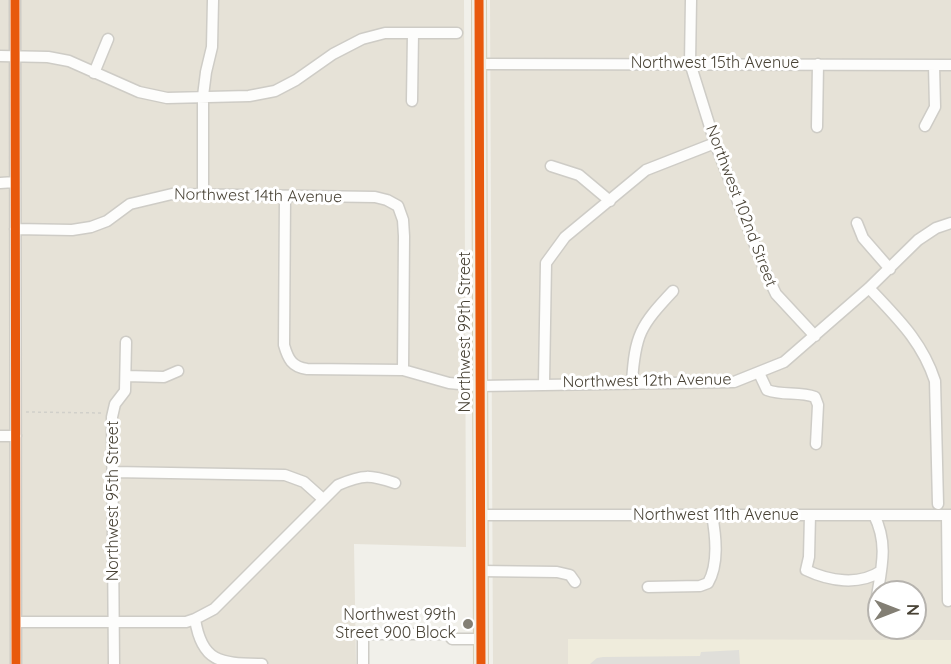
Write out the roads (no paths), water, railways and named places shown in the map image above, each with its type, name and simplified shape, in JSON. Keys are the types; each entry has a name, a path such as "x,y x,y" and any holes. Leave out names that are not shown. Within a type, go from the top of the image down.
{"main road":[{"name":"Northwest 99th Street","path":"479,0 481,664"}],"street":[{"path":"15,0 16,664"},
{"path":"203,195 203,96 212,47 213,0"},
{"name":"Northwest 102nd Street","path":"691,0 690,63 715,143 776,294 815,336"},
{"path":"0,56 48,57 69,62 138,92 167,98 249,96 275,91 296,80 333,54 362,39 385,33 457,33"},
{"path":"412,101 414,33"},
{"path":"94,73 108,39"},
{"name":"Northwest 15th Avenue","path":"479,64 951,65"},
{"path":"817,127 818,64"},
{"path":"925,126 934,106 934,65"},
{"path":"544,383 546,263 565,237 646,170 715,143"},
{"path":"551,166 579,175 610,201"},
{"path":"0,183 15,182"},
{"name":"Northwest 14th Avenue","path":"15,229 72,230 91,227 107,220 130,204 172,194 375,197 398,206 403,220 403,370"},
{"name":"Northwest 12th Avenue","path":"285,196 284,345 292,363 299,368 307,369 403,370 449,383 480,386 544,383 734,382 784,362 890,269 918,240 936,228 951,223"},
{"path":"857,223 863,238 890,269"},
{"path":"869,288 919,343 930,363 935,381 938,504"},
{"path":"632,382 634,350 641,330 672,291"},
{"name":"Northwest 95th Street","path":"114,664 113,413 115,404 124,391 126,342"},
{"path":"126,376 164,376 178,371"},
{"path":"759,373 767,390 777,393 805,393 815,397 818,405 816,444"},
{"path":"0,436 16,436"},
{"path":"113,472 285,475 304,482 323,499"},
{"path":"16,622 186,621 195,619 214,609 338,485 354,478 371,476 395,483"},
{"name":"Northwest 11th Avenue","path":"480,515 949,515"},
{"path":"648,587 700,586 708,583 714,573 715,563 712,515"},
{"path":"810,515 809,557 806,570 822,577 849,580 869,577 881,571"},
{"path":"874,515 883,537 880,580"},
{"path":"948,601 949,515"},
{"path":"480,571 557,572 570,575 575,582"},
{"path":"195,619 203,648 216,659 231,663 262,664"},
{"path":"363,664 363,634 448,634 452,639 481,639"}],"place":[{"name":"Northwest 99th Street 900 Block","path":"468,624"}]}
